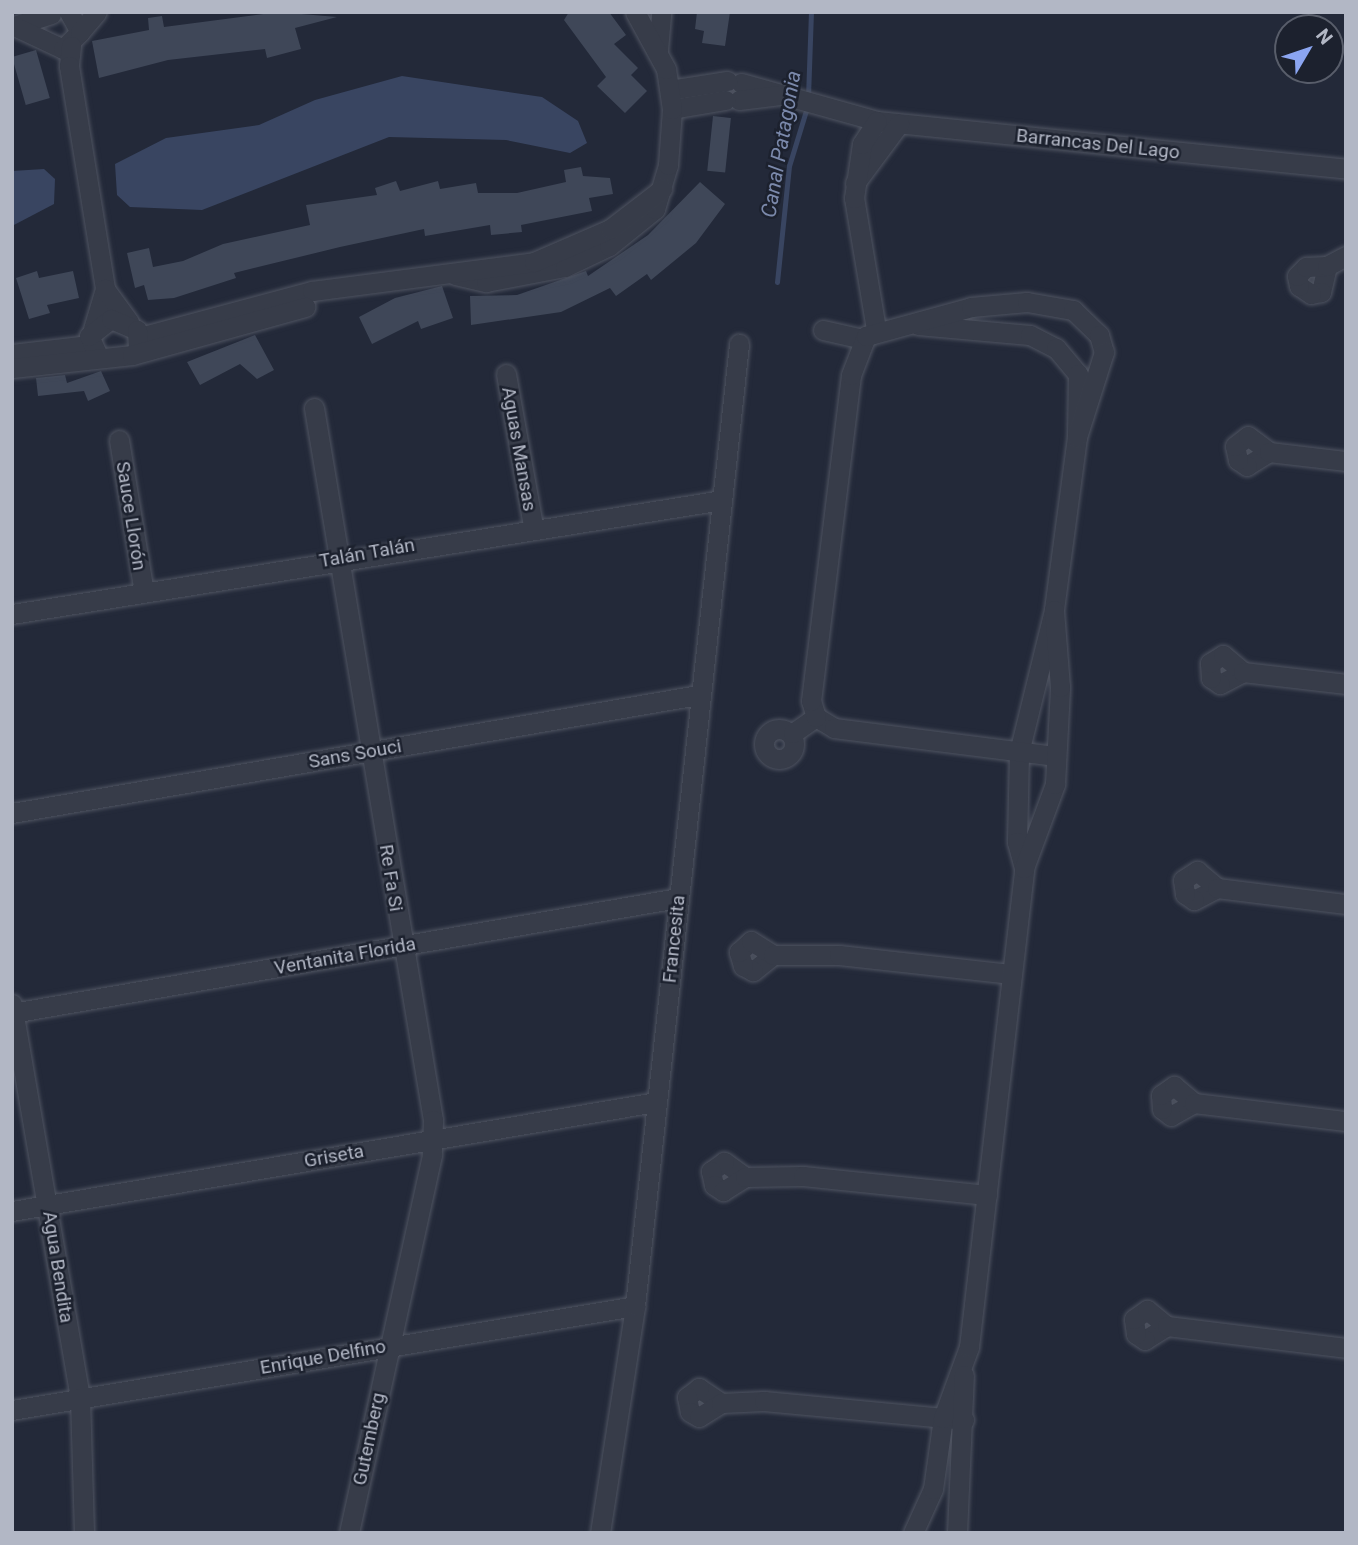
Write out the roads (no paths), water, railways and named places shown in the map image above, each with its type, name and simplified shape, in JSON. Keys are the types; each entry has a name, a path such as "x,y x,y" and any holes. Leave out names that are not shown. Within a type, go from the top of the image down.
{"street":[{"path":"63,40 97,12"},
{"path":"12,354 272,318 339,288 451,274 562,253 610,229 662,189 671,99 658,50 635,12"},
{"path":"658,50 661,12"},
{"path":"60,13 63,40"},
{"path":"60,13 105,289 94,344"},
{"path":"13,27 60,13"},
{"path":"13,27 63,40"},
{"name":"Barrancas Del Lago","path":"671,99 733,91 792,93 843,112 898,124 1346,169"},
{"path":"877,121 862,144 855,183 870,334 851,375 811,701 816,717 834,729 1056,756"},
{"path":"855,183 898,124"},
{"path":"1327,266 1346,256"},
{"path":"105,289 134,338"},
{"path":"823,330 870,334 897,324 1002,304 1054,303 1073,310 1099,335 1104,352 1077,437"},
{"path":"12,368 94,344 111,318 134,338"},
{"path":"897,324 1007,331 1056,348 1078,374 1077,437 1054,610 1019,753 1017,842 1024,869"},
{"name":"Francesita","path":"600,1533 635,1306 698,695 739,344"},
{"name":"Aguas Mansas","path":"506,374 533,525"},
{"name":"Re Fa Si","path":"314,408 434,1139 388,1345"},
{"name":"Sauce Llorón","path":"119,440 144,592"},
{"path":"1269,452 1346,461"},
{"name":"Talán Talán","path":"12,614 533,525 722,500"},
{"path":"957,1533 964,1420 964,1366 1024,869 1049,809 1056,756 1054,610"},
{"path":"1243,672 1346,684"},
{"name":"Sans Souci","path":"12,813 698,695"},
{"path":"793,733 816,717"},
{"path":"1217,888 1346,904"},
{"name":"Ventanita Florida","path":"13,1010 678,898"},
{"path":"774,955 839,955 1012,974"},
{"name":"Agua Bendita","path":"13,1010 80,1398 84,1533"},
{"name":"Griseta","path":"12,1211 656,1102"},
{"path":"1194,1103 1346,1121"},
{"path":"745,1177 826,1177 986,1195"},
{"name":"Enrique Delfino","path":"12,1410 388,1345 635,1306"},
{"path":"1167,1326 1346,1348"},
{"name":"Gutemberg","path":"349,1533 388,1345"},
{"path":"913,1533 933,1489 943,1418 964,1366"},
{"path":"721,1403 842,1406 964,1420"}],"water":[{"path":"402,76 542,97 578,121 587,143 570,153 506,140 389,137 202,210 130,207 117,195 115,164 166,138 259,125 315,100"},
{"path":"44,169 55,179 54,204 12,226 12,171"}],"waterway":[{"name":"Canal Patagonia","path":"808,97 811,12"},
{"name":"Canal Patagonia","path":"777,282 789,166 807,107"}]}
